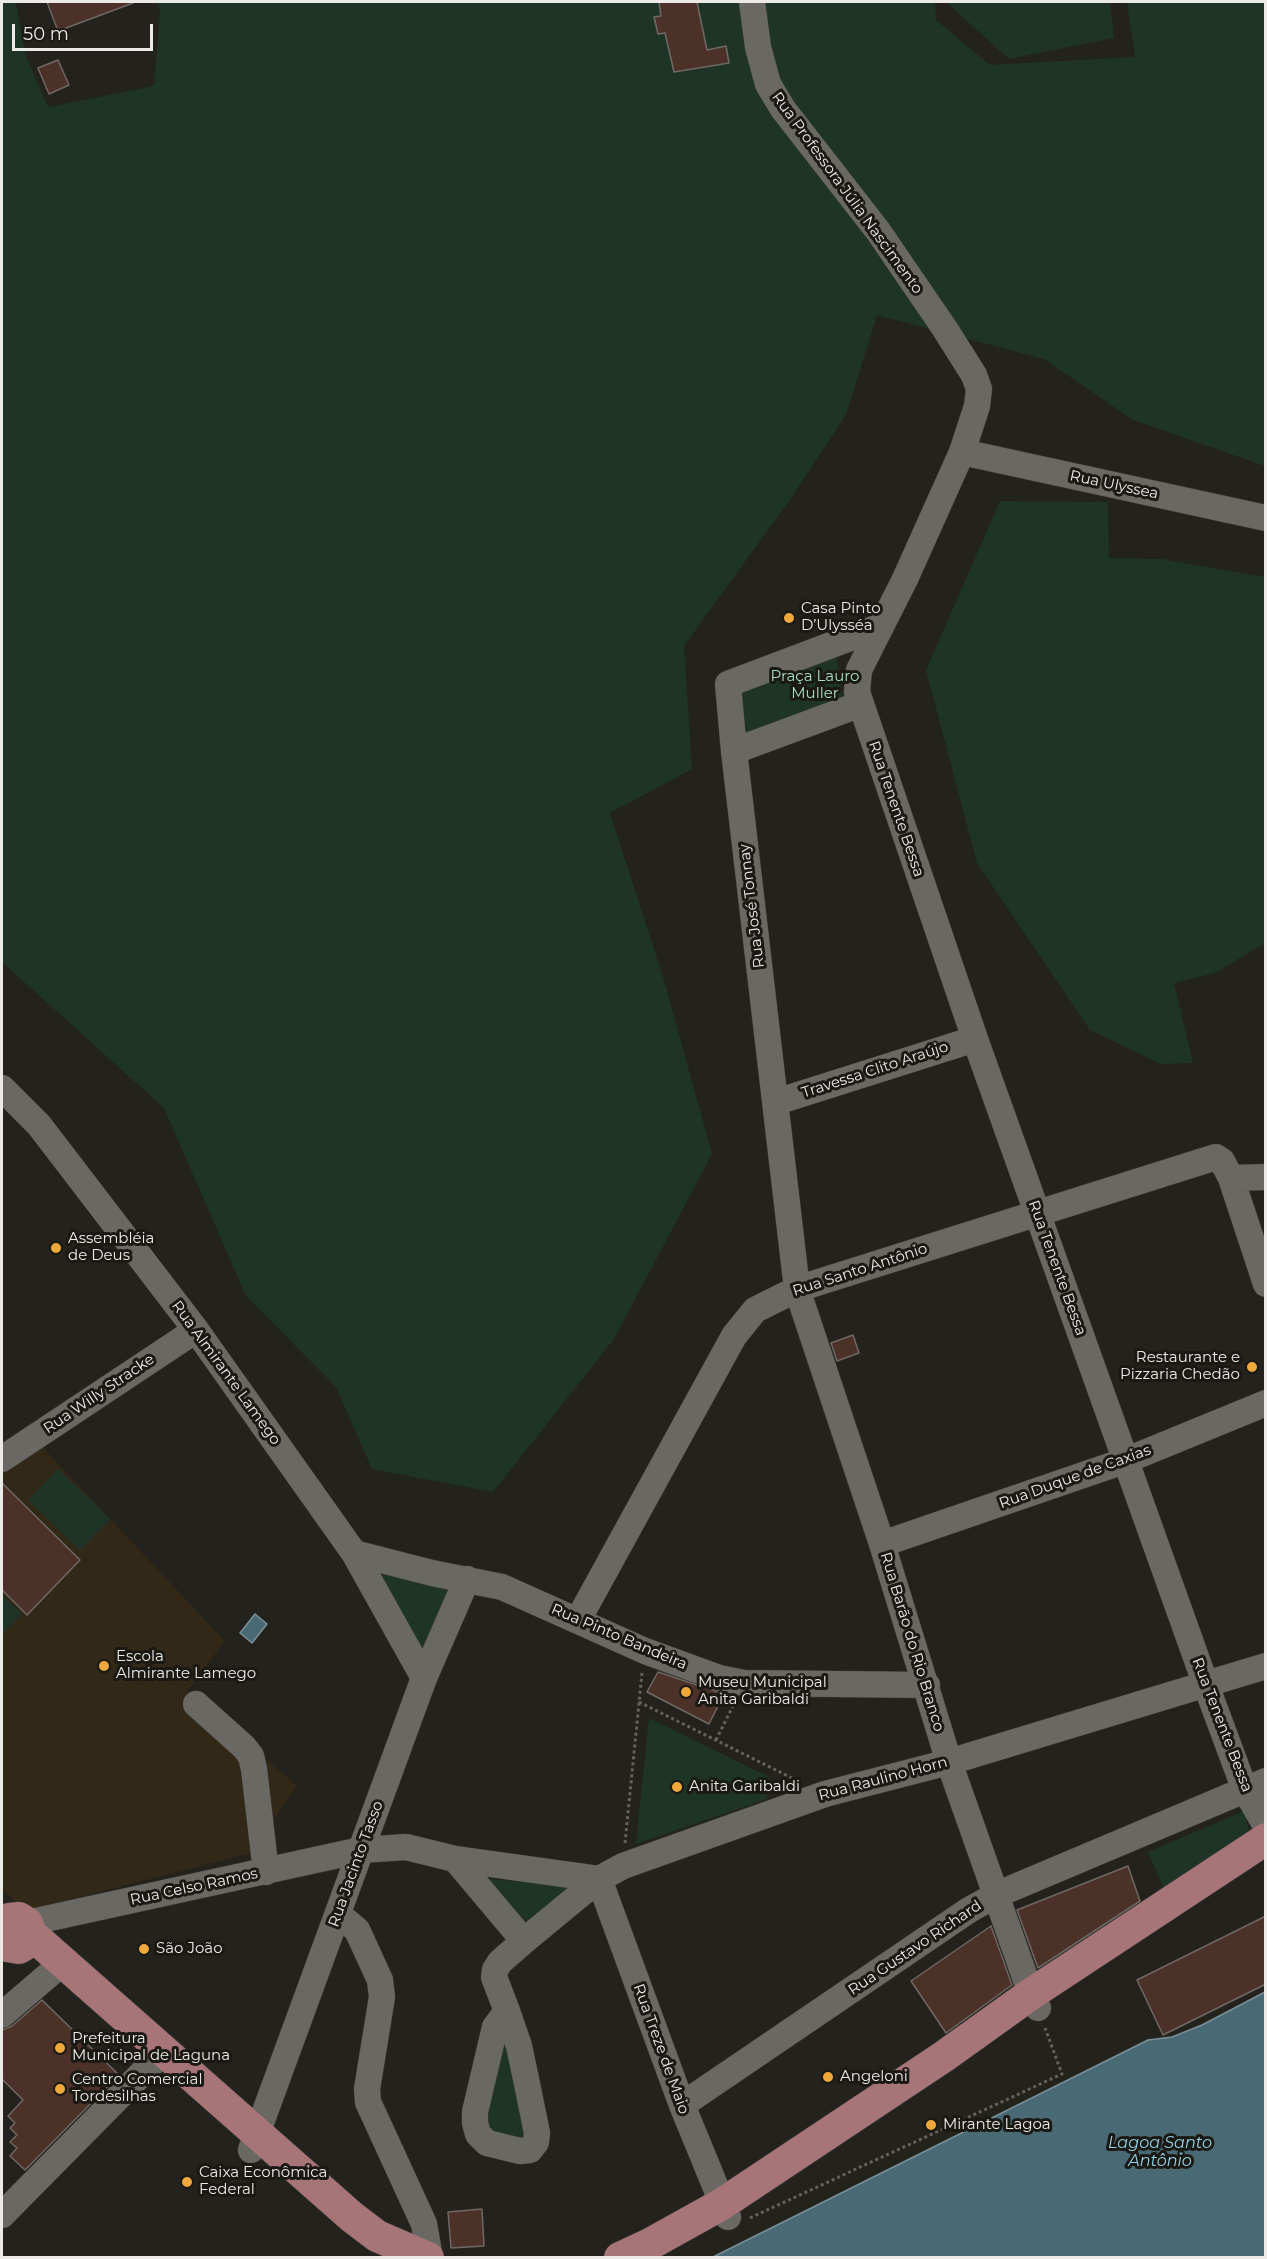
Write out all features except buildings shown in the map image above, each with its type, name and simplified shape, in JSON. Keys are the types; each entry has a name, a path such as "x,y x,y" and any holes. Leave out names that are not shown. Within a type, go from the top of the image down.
{"main road":[{"path":"661,2258 725,2210 1174,1909 1266,1839"},
{"path":"1174,1909 1266,1860"},
{"path":"13,1933 52,1972 159,2057"},
{"path":"13,1933 159,2057 255,2143 354,2238 387,2258"},
{"path":"255,2143 377,2236 429,2258"},
{"path":"620,2258 725,2210"}],"street":[{"name":"Rua Professora Júlia Nascimento","path":"752,2 758,47 768,84 783,109 878,231 974,375 979,389 977,406 962,452 905,579 879,627 856,681 861,704"},
{"name":"Rua Ulyssea","path":"962,452 1266,518"},
{"name":"Rua José Tonnay","path":"797,1289 728,684 879,627"},
{"path":"734,751 861,704"},
{"name":"Rua Tenente Bessa","path":"861,704 975,1039 1206,1685 1255,1785 1266,1826"},
{"name":"Travessa Clito Araújo","path":"776,1102 975,1039"},
{"name":"Rua Almirante Lamego","path":"2,1088 46,1133 196,1330 354,1553 424,1677"},
{"name":"Rua Santo Antônio","path":"578,1620 734,1336 755,1310 797,1289 1037,1215 1209,1158 1216,1157 1222,1161 1231,1178"},
{"path":"1266,1177 1231,1178 1266,1284"},
{"name":"Rua Barão do Rio Branco","path":"797,1289 882,1544 950,1762 1034,2001"},
{"name":"Rua Willy Stracke","path":"2,1459 196,1330"},
{"name":"Rua Duque de Caxias","path":"882,1544 1127,1460 1266,1403"},
{"name":"Rua Pinto Bandeira","path":"354,1553 502,1587 645,1651 710,1675 744,1683 927,1685"},
{"name":"Rua Jacinto Tasso","path":"255,2143 424,1677 467,1579"},
{"name":"Rua Raulino Horn","path":"507,2011 494,1977 500,1962 599,1879 622,1866 825,1794 950,1762 1266,1666"},
{"path":"196,1704 244,1747 250,1756 254,1769 266,1872"},
{"name":"Rua Gustavo Richard","path":"682,2105 969,1910 996,1895 1255,1785"},
{"path":"361,1850 406,1847 455,1859 599,1879"},
{"name":"Rua Celso Ramos","path":"13,1933 361,1850"},
{"path":"455,1859 524,1941"},
{"name":"Rua Treze de Maio","path":"599,1879 682,2105 725,2210"},
{"path":"338,1914 357,1930 380,1980 382,1997 367,2089 368,2102 424,2224 429,2258"},
{"path":"2,2015 52,1972"},
{"path":"507,2011 519,2046 537,2133 536,2142 530,2150 520,2151 487,2143 478,2134 475,2124 475,2112 495,2027 507,2011"},
{"path":"2,2215 159,2057"}],"path":[{"path":"622,1866 645,1651"},
{"path":"716,1740 744,1683"},
{"path":"639,1702 825,1794"},
{"path":"725,2210 745,2220 1062,2074 1034,2001"}],"shaded area":[{"name":"Escola Almirante Lamego","path":"35,1439 225,1641 187,1691 297,1786 251,1853 25,1911 2,1889 2,1462"}],"green space":[{"path":"2,2 16,2 25,54 48,107 154,86 160,13 158,2 935,2 936,20 990,65 1135,57 1127,2 1265,2 1265,466 1133,420 1044,359 877,315 846,415 789,501 684,646 692,769 610,813 664,980 712,1154 614,1339 493,1492 372,1469 336,1387 246,1296 164,1108 2,962"},
{"path":"946,2 1110,2 1114,38 1009,59"},
{"path":"1000,501 1108,502 1109,558 1162,559 1265,577 1265,943 1215,973 1174,983 1193,1063 1161,1064 1090,1030 977,863 926,670"},
{"name":"Praça Lauro Muller","path":"836,652 843,700 744,734 739,691"},
{"path":"58,1469 110,1519 80,1550 28,1500"},
{"path":"368,1565 450,1584 426,1654"},
{"path":"2,1595 22,1614 2,1635"},
{"path":"649,1718 769,1777 767,1799 636,1844"},
{"path":"1244,1811 1251,1838 1166,1893 1148,1852"},
{"path":"480,1878 578,1887 531,1929"},
{"path":"503,2025 530,2140 490,2138 481,2123"}],"water":[{"path":"255,1614 267,1624 252,1643 240,1633"},
{"name":"Lagoa Santo Antônio","path":"1265,1992 1265,2257 713,2257 1148,2040 1172,2037 1202,2025"}],"place":[{"name":"Casa Pinto D’Ulysséa","path":"789,618"},
{"name":"Assembléia de Deus","path":"56,1248"},
{"name":"Restaurante e Pizzaria Chedão","path":"1252,1367"},
{"name":"Escola Almirante Lamego","path":"104,1666"},
{"name":"Museu Municipal Anita Garibaldi","path":"686,1692"},
{"name":"Anita Garibaldi","path":"677,1787"},
{"name":"São João","path":"144,1949"},
{"name":"Prefeitura Municipal de Laguna","path":"60,2048"},
{"name":"Angeloni","path":"828,2077"},
{"name":"Centro Comercial Tordesilhas","path":"60,2089"},
{"name":"Mirante Lagoa","path":"931,2125"},
{"name":"Caixa Econômica Federal","path":"187,2182"}]}
